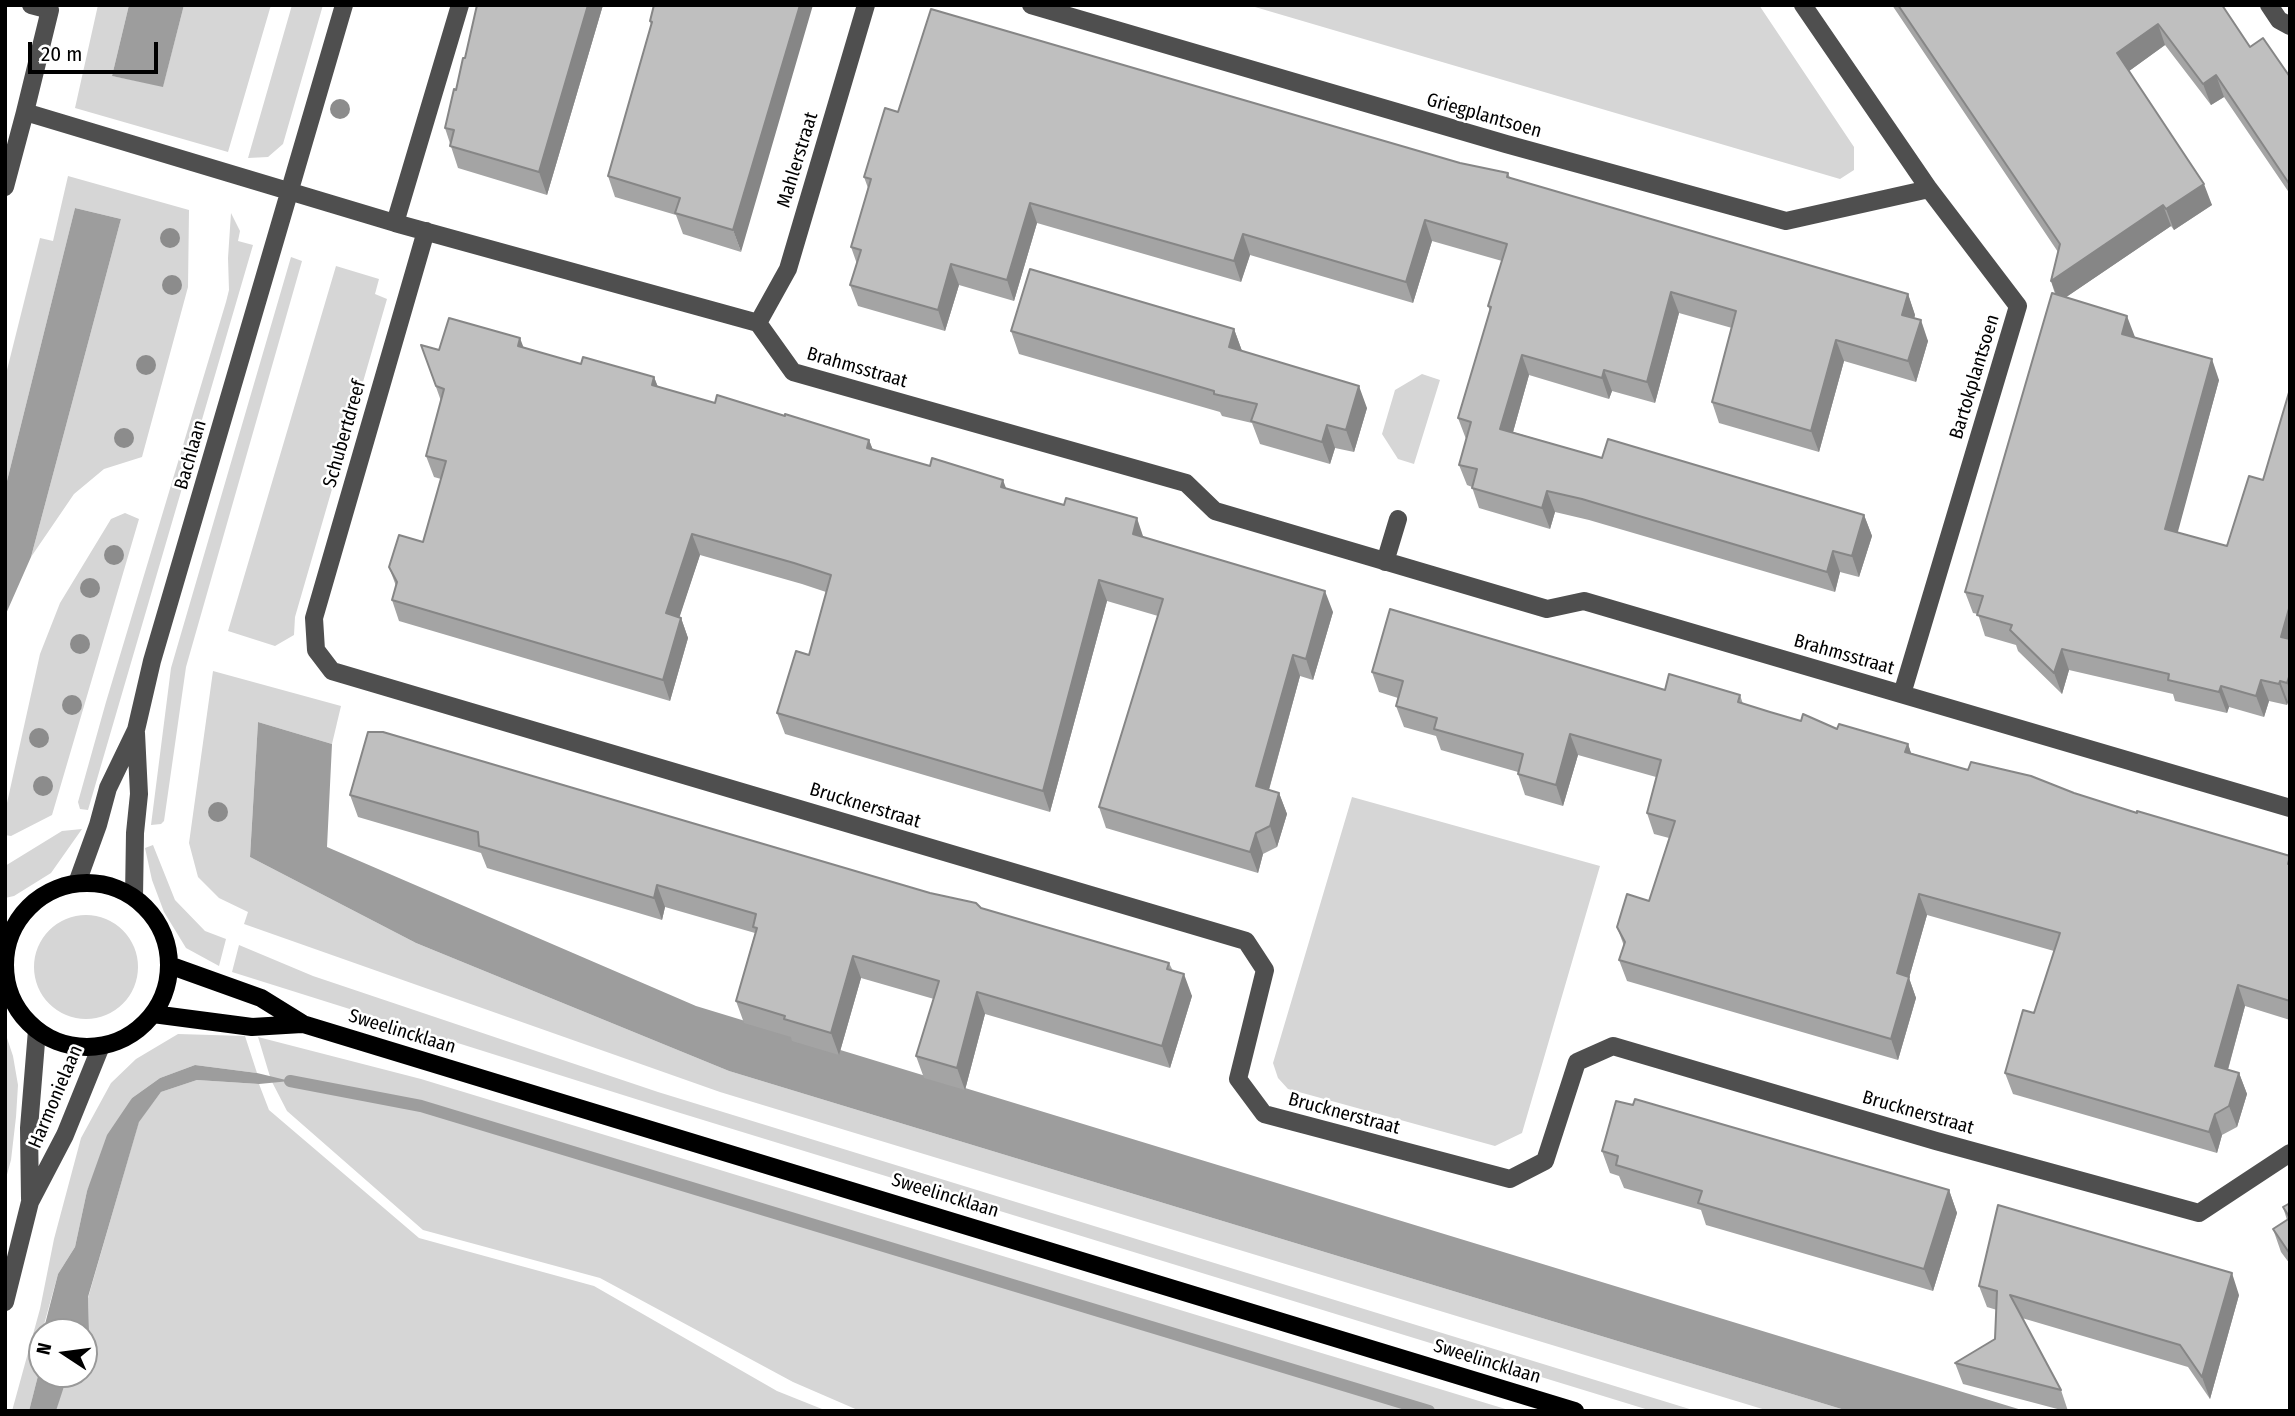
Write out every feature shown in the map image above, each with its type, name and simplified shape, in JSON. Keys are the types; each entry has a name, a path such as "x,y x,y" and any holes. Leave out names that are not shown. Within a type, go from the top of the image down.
{"main road":[{"path":"77,883 107,885 134,897 156,920 166,942 169,965 162,999 153,1014 130,1035 101,1046 68,1045 37,1030 16,1007 5,977 6,948 12,921 49,892 77,883"},
{"name":"Sweelincklaan","path":"169,965 261,998 303,1024 1575,1411"},
{"name":"Sweelincklaan","path":"153,1014 252,1027 303,1024"}],"street":[{"path":"5,187 50,10 31,5"},
{"name":"Bachlaan","path":"77,883 108,788 136,730 152,661 344,5"},
{"path":"395,223 460,5"},
{"name":"Mahlerstraat","path":"758,323 788,269 866,5"},
{"name":"Griegplantsoen","path":"1031,5 1506,144 1786,221 1929,189"},
{"name":"Bartokplantsoen","path":"1803,5 1929,189 2018,306 1902,694"},
{"path":"2269,5 2279,20 2290,26"},
{"path":"25,112 395,223 758,323"},
{"name":"Schubertdreef","path":"316,650 314,618 426,230"},
{"name":"Brahmsstraat","path":"758,323 793,372 1186,483 1215,511 1547,610 1584,601 2290,808"},
{"path":"1385,562 1398,519"},
{"name":"Brucknerstraat","path":"316,650 332,671 1247,942 1265,970 1238,1079 1264,1114 1510,1179 1545,1161 1577,1062 1614,1046 1923,1137 2199,1213 2290,1153"},
{"name":"Bachlaan","path":"134,897 135,832 139,794 136,730"},
{"name":"Harmonielaan","path":"30,1202 29,1128 37,1030"},
{"name":"Harmonielaan","path":"5,1302 30,1202 65,1135 101,1046"}],"shaded area":[{"path":"98,5 129,5 112,76 163,86 184,5 271,5 228,152 75,108"},
{"path":"129,5 184,5 163,87 112,76"},
{"path":"292,5 323,5 283,144 268,157 248,158"},
{"path":"1759,5 1854,147 1854,170 1840,179 1255,7"},
{"path":"68,176 189,210 188,287 142,457 104,469 74,494 31,557 121,219 75,208 5,489 5,378 40,238 53,241"},
{"path":"75,208 121,219 31,557 5,616 5,489"},
{"path":"231,213 240,231 238,241 253,245 88,810 80,809 78,802 106,702 226,302 229,290"},
{"path":"291,257 302,261 186,667 164,821 151,825 171,668"},
{"path":"336,266 379,279 375,294 387,299 295,617 294,635 275,646 228,631"},
{"path":"1422,374 1440,380 1414,464 1398,459 1382,434 1395,390"},
{"path":"125,513 139,519 52,815 11,836 5,835 5,812 40,654 60,603 111,519"},
{"path":"213,671 341,706 332,744 258,722 250,857 416,943 729,1071 1848,1411 1769,1411 720,1092 244,924 248,912 219,898 198,877 189,843"},
{"path":"258,722 332,744 327,847 696,1006 2025,1411 1848,1411 729,1071 416,943 250,857"},
{"path":"1352,797 1600,866 1522,1133 1495,1146 1288,1089 1278,1078 1273,1063"},
{"path":"82,829 51,873 14,896 5,898 5,866 62,831"},
{"path":"153,845 175,900 205,931 226,939 219,966 186,948 164,912 152,880 145,848"},
{"path":"86,915 106,919 123,930 134,947 138,967 134,987 123,1004 106,1015 86,1019 66,1015 49,1004 38,987 34,967 38,947 49,930 66,919"},
{"path":"239,945 313,976 658,1092 1696,1411 1652,1411 677,1112 232,972"},
{"path":"5,1032 18,1085 11,1160 5,1182"},
{"path":"178,1034 245,1036 257,1073 195,1065 160,1078 132,1098 87,1191 75,1247 58,1274 46,1318 38,1318 54,1239 81,1138 111,1083 136,1059"},
{"path":"258,1037 421,1079 1512,1411 860,1411 793,1382 600,1278 423,1230 287,1111 271,1080"},
{"path":"195,1065 257,1073 290,1081 259,1084 197,1080 161,1092 139,1122 88,1297 89,1318 47,1318 58,1274 75,1247 87,1191 107,1135 132,1098 160,1078"},
{"path":"197,1080 259,1084 269,1110 419,1238 594,1286 777,1391 827,1411 56,1411 62,1388 98,1388 98,1318 89,1318 88,1298 139,1121 161,1092"},
{"path":"28,1353 28,1388 35,1388 29,1411 12,1411"},
{"path":"35,1388 63,1388 56,1411 29,1411"}],"building":[{"path":"477,5 588,5 539,172 450,146 454,130 445,128"},
{"path":"654,5 800,5 733,230 675,213 680,198 608,176 652,22 650,21"},
{"path":"1898,5 2222,5 2250,47 2263,38 2290,77 2290,185 2216,75 2203,84 2158,24 2117,53 2204,184 2166,209 2163,205 2051,281 2060,244"},
{"path":"931,9 1460,163 1508,173 1507,177 1908,294 1902,315 1921,320 1908,361 1836,340 1811,431 1712,402 1736,311 1671,292 1647,382 1604,370 1602,378 1522,355 1500,429 1602,458 1608,439 1864,515 1852,556 1833,551 1827,572 1582,499 1547,491 1542,508 1472,488 1477,469 1459,465 1471,422 1458,418 1507,244 1425,220 1406,282 1243,234 1234,261 1030,203 1007,280 951,264 938,310 850,285 861,250 851,247 871,179 864,177 885,108 898,112"},
{"path":"1030,269 1234,329 1229,347 1359,386 1346,430 1327,425 1322,442 1251,421 1257,404 1214,394 1214,391 1011,331"},
{"path":"2052,293 2127,316 2122,334 2212,359 2165,529 2227,546 2249,476 2263,480 2290,389 2290,605 2281,637 2290,639 2290,674 2287,683 2261,680 2256,696 2221,686 2219,692 2168,680 2169,674 2062,649 2054,673 2010,630 2012,625 1977,615 1983,596 1965,592"},
{"path":"449,318 520,338 518,346 581,364 583,357 654,377 652,385 715,403 717,395 869,440 867,448 930,466 932,458 1003,480 1001,487 1064,505 1066,498 1137,518 1133,534 1325,591 1306,659 1293,655 1256,786 1279,793 1270,826 1256,833 1250,852 1099,807 1163,599 1099,580 1043,791 777,713 796,651 809,655 831,575 794,563 692,534 666,613 681,618 663,680 392,600 397,582 389,567 399,535 423,542 446,461 426,456 444,389 436,386 421,345 439,350"},
{"path":"1390,609 1665,690 1669,674 1740,695 1738,702 1770,712 1801,721 1803,714 1837,729 1839,724 1908,744 1905,752 1968,770 1971,762 2031,776 2137,813 2290,856 2290,1001 2238,985 2215,1066 2239,1073 2229,1106 2215,1114 2209,1132 2005,1073 2023,1010 2034,1013 2060,933 1919,894 1897,973 1909,977 1891,1039 1619,960 1625,942 1617,927 1627,894 1649,901 1675,821 1647,813 1661,760 1570,734 1556,785 1518,774 1523,754 1434,729 1437,718 1396,706 1403,681 1372,672"},
{"path":"368,732 383,732 930,893 976,903 981,908 1169,963 1167,969 1184,974 1162,1046 977,992 957,1068 916,1056 939,981 853,956 831,1033 736,1001 757,928 753,927 756,914 657,885 654,898 479,846 478,832 350,795"},
{"path":"1635,1099 1949,1190 1924,1269 1698,1203 1702,1191 1616,1165 1618,1156 1602,1151 1616,1101 1633,1105"},
{"path":"2290,1203 2290,1218 2283,1207"},
{"path":"1998,1205 2232,1273 2202,1377 2180,1345 2010,1295 2061,1390 1955,1363 1995,1339 1997,1291 1979,1286"},
{"path":"2290,1218 2290,1254 2273,1229"}],"waterway":[{"path":"290,1081 421,1106 1429,1411"}]}
